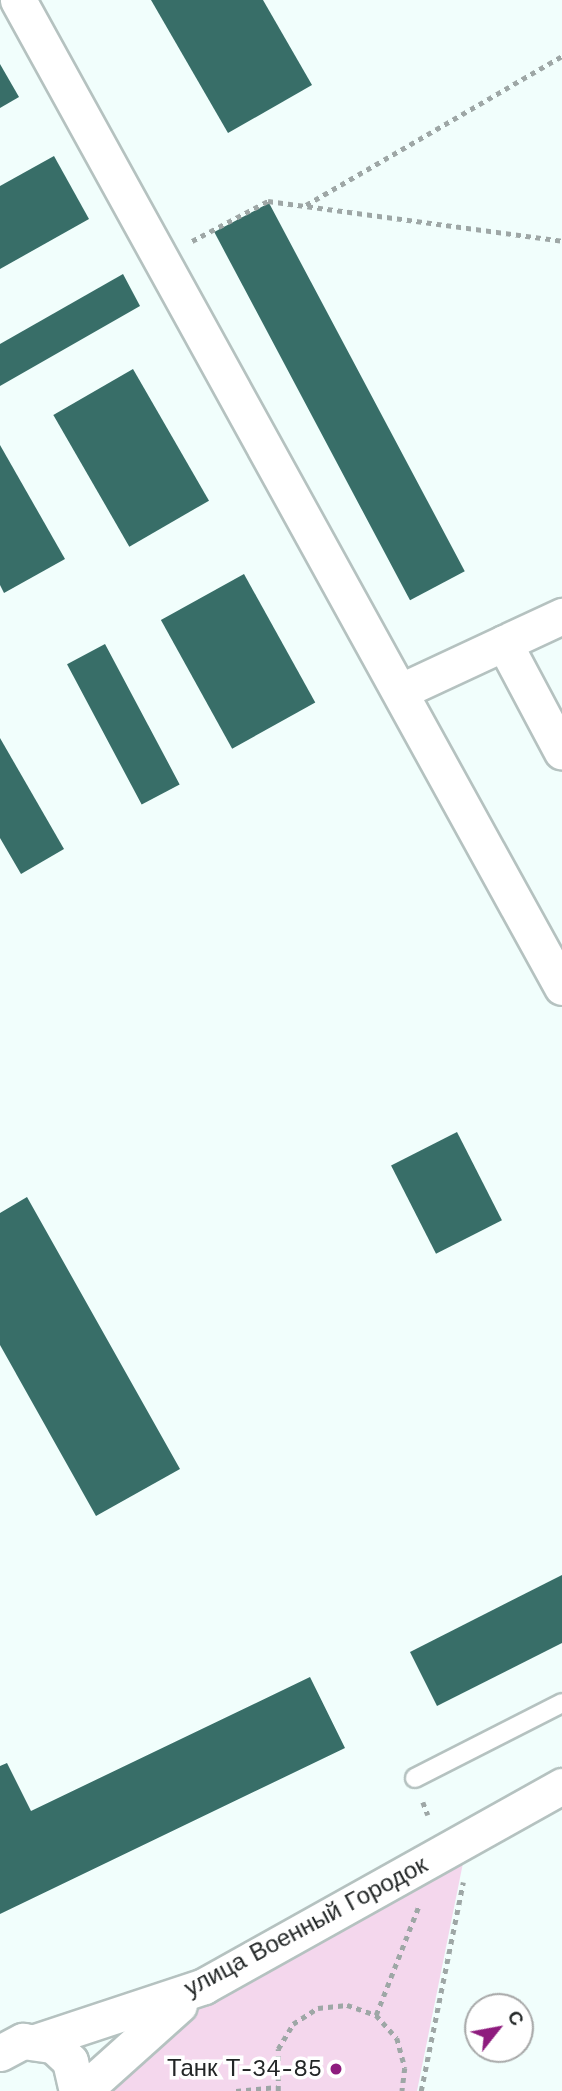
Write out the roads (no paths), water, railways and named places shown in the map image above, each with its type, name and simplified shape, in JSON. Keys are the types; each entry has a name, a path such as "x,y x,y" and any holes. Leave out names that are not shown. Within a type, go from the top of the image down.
{"street":[{"path":"19,0 562,987"},
{"path":"401,691 562,616"},
{"path":"504,643 562,751"},
{"name":"улица Военный Городок","path":"0,2053 204,1986 562,1786"},
{"path":"83,2091 204,1986"},
{"path":"38,2041 70,2061 77,2091"}],"lane":[{"path":"415,1779 562,1703"}],"place":[{"name":"Танк Т-34-85","path":"336,2069"}]}
